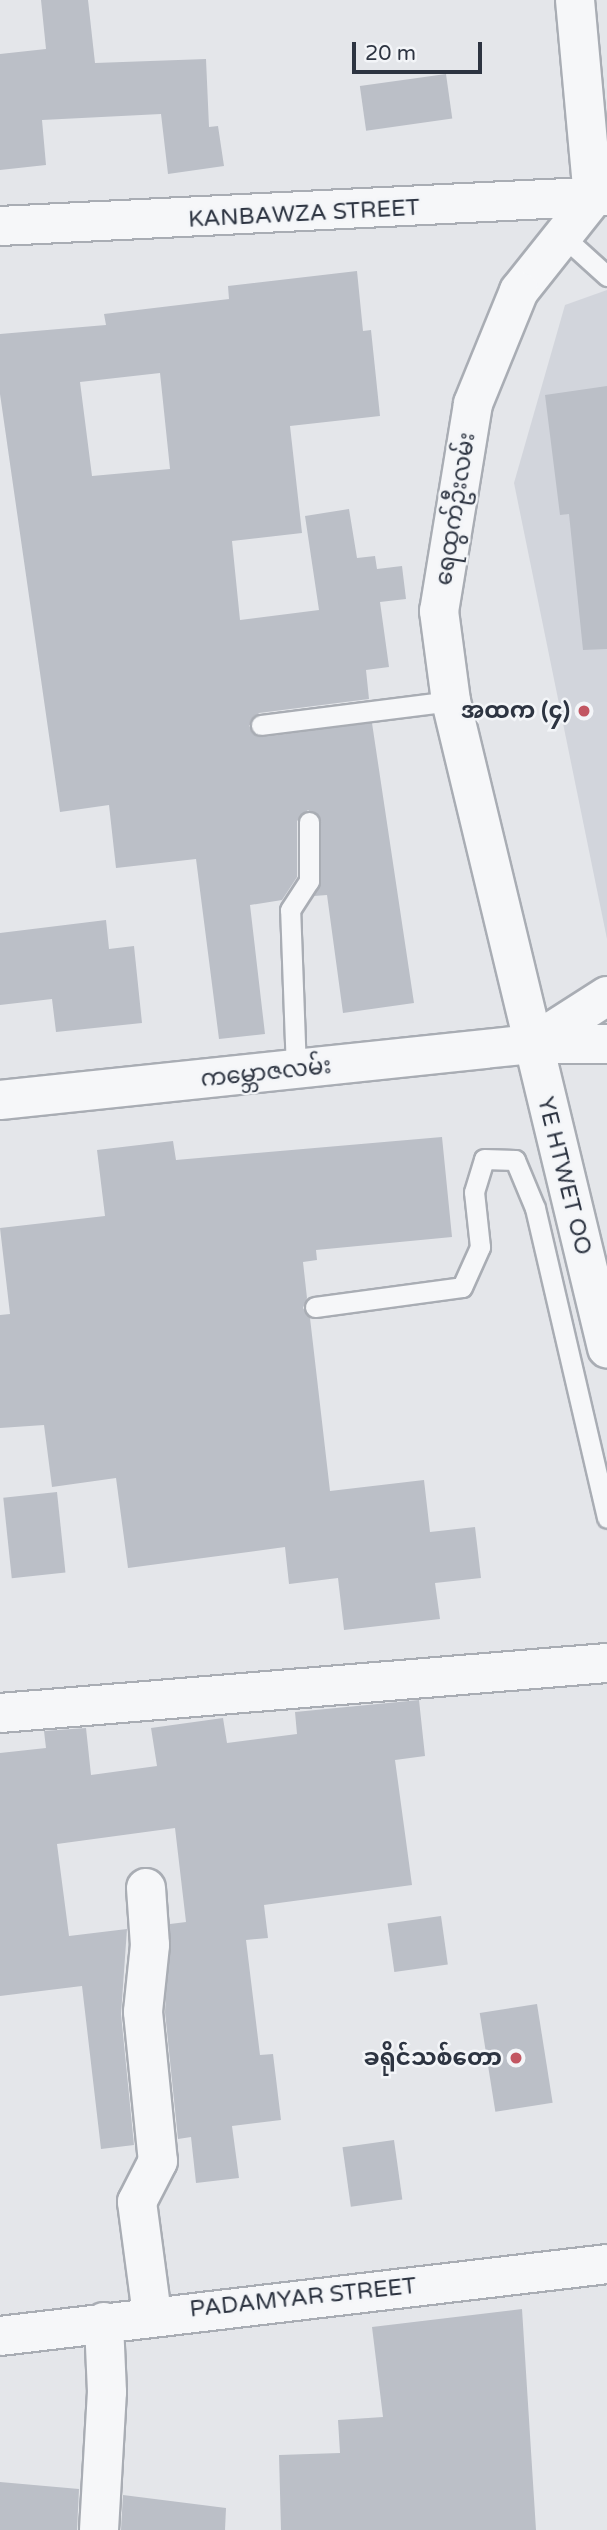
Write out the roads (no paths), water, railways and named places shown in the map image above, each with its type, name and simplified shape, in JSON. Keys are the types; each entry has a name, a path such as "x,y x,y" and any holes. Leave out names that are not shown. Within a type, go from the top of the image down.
{"street":[{"path":"575,0 600,197"},
{"name":"KANBAWZA STREET","path":"0,226 600,197"},
{"name":"ရေထွက်ဦးလမ်း","path":"532,1044 451,701 439,611 473,404 519,291 600,197"},
{"path":"532,1044 607,996"},
{"name":"ကမ္ဘောဇလမ်း","path":"0,1100 532,1044 607,1044"},
{"name":"YE HTWET OO","path":"532,1044 607,1348"},
{"path":"0,1713 607,1663"},
{"path":"146,1888 150,1945 143,2012 158,2161 137,2202 152,2315"},
{"name":"PADAMYAR STREET","path":"0,2336 152,2315 607,2264"},
{"path":"99,2530 107,2392 104,2322"}],"lane":[{"path":"565,238 607,276"},
{"path":"261,725 451,701"},
{"path":"296,1070 290,910 309,881 309,822"},
{"path":"316,1307 462,1287 480,1247 474,1192 484,1159 515,1160 535,1208 607,1518"}],"place":[{"name":"အထက (၄)","path":"584,711"},
{"name":"ခရိုင်သစ်တော","path":"516,2058"}]}
